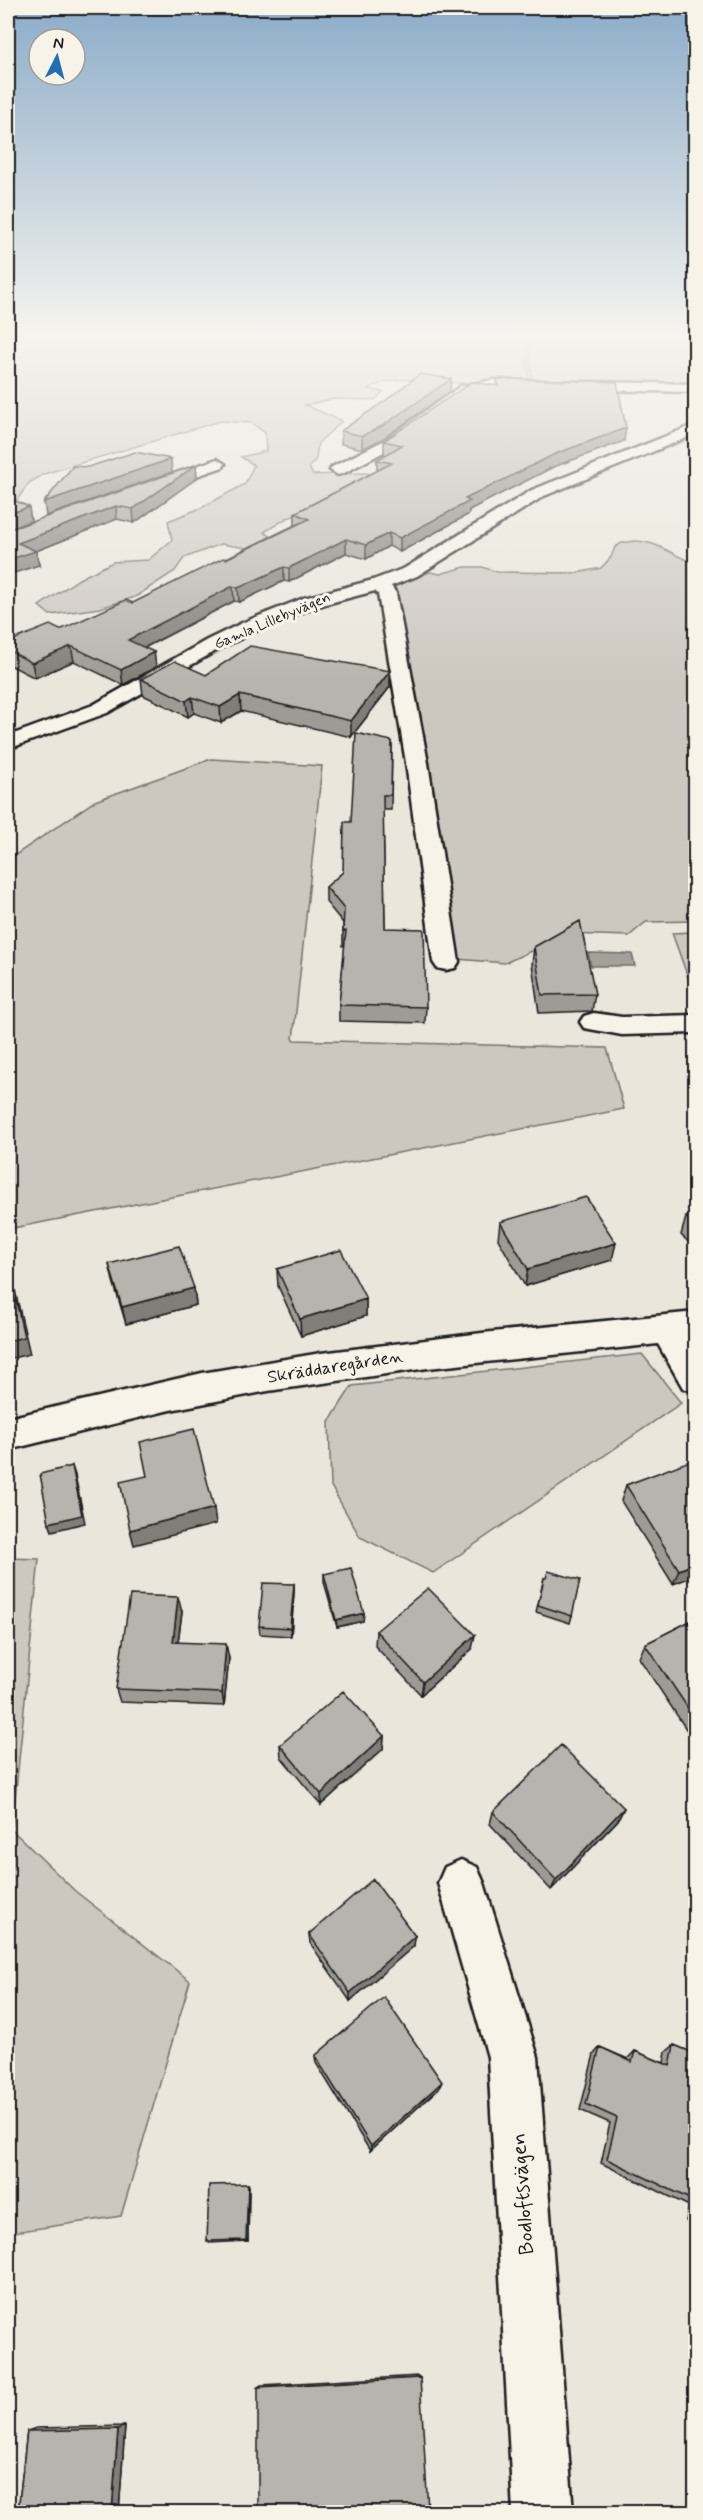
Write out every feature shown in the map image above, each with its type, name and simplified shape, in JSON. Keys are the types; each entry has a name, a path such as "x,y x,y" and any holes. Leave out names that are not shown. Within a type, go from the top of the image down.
{"street":[{"path":"338,470 375,451"},
{"name":"Gamla Lillebyvägen","path":"8,743 100,709 214,644 251,626 311,602 379,584 426,565 486,524 538,493 641,451"},
{"path":"134,492 217,464"},
{"path":"379,584 387,593 395,637 417,763 446,962"},
{"path":"594,1022 622,1026 696,1024"},
{"name":"Skräddaregården","path":"8,1434 155,1398 268,1376 429,1352 681,1328 696,1378"},
{"name":"Bodloftsvägen","path":"461,1883 513,2056 543,2512"}],"shaded area":[{"path":"8,451 122,451 44,474 29,483 14,504 8,504"},
{"path":"266,451 317,451 316,459 309,467 313,475 364,473 378,475 313,511 287,518 264,532 274,539 260,550 221,544 184,558 175,571 135,597 100,608 50,615 39,606 79,579 113,562 148,560 172,540 168,521 201,508 245,484 254,465 241,457"},
{"path":"634,541 651,543 695,563 695,921 646,922 629,936 568,934 505,963 457,959 395,586 430,572 440,574 465,567 482,567 497,572 577,573 601,568 611,557 615,547"},
{"path":"211,759 322,766 293,1040 607,1048 624,1109 8,1229 8,860 95,801"},
{"path":"696,932 695,997 672,933"},
{"path":"588,953 632,954 635,966 591,966"},
{"path":"642,1354 681,1403 433,1573 360,1537 331,1486 329,1422 352,1386"},
{"path":"8,1558 39,1559 12,1830 75,1891 190,1981 121,2216 8,2233"}],"building":[{"path":"393,451 564,451 465,499 470,501 400,538 389,533 366,545 346,539 289,568 284,567 238,588 233,586 128,640 154,652 121,670 71,646 32,663 8,650 8,642 50,625 60,630 126,600 133,603 223,558 226,559 309,519 295,513 392,463 377,460"},
{"path":"135,452 171,459 44,502 73,466 88,467"},
{"path":"196,465 133,509 116,506 18,543 36,551 8,560 8,530"},
{"path":"9,498 29,507 8,514"},
{"path":"250,646 390,671 351,721 240,695 220,707 192,697 186,701 141,679 175,661 206,675"},
{"path":"356,733 392,741 391,795 383,795 385,928 424,929 426,1007 339,1005 346,931 343,931 344,909 326,887 343,872 344,822 351,822"},
{"path":"580,921 595,994 542,995 534,947"},
{"path":"586,1197 616,1243 528,1269 500,1222"},
{"path":"696,1213 696,1226 686,1217"},
{"path":"179,1246 194,1288 122,1307 109,1264"},
{"path":"341,1250 366,1299 300,1319 277,1269"},
{"path":"8,1273 10,1273 24,1337 8,1341"},
{"path":"194,1429 214,1508 130,1530 120,1482 147,1476 140,1442"},
{"path":"695,1459 696,1563 679,1570 626,1485"},
{"path":"72,1466 82,1515 49,1523 40,1474"},
{"path":"351,1568 364,1613 336,1620 324,1574"},
{"path":"548,1571 580,1580 572,1616 538,1605 544,1578"},
{"path":"263,1583 294,1584 290,1628 259,1626"},
{"path":"428,1588 475,1635 423,1682 376,1631"},
{"path":"130,1595 178,1597 173,1642 226,1644 222,1693 116,1689"},
{"path":"696,1618 696,1720 645,1644"},
{"path":"343,1691 384,1736 321,1794 280,1745"},
{"path":"561,1745 624,1808 556,1880 493,1812"},
{"path":"373,1879 415,1936 350,1993 309,1934"},
{"path":"384,1997 442,2082 371,2146 315,2056"},
{"path":"674,2045 696,2054 696,2202 607,2159 617,2118 586,2104 600,2047 632,2062 635,2051 670,2066"},
{"path":"248,2184 246,2240 207,2241 209,2185"},
{"path":"420,2378 428,2510 258,2512 258,2387"},
{"path":"118,2429 112,2512 18,2512 27,2431"}]}
